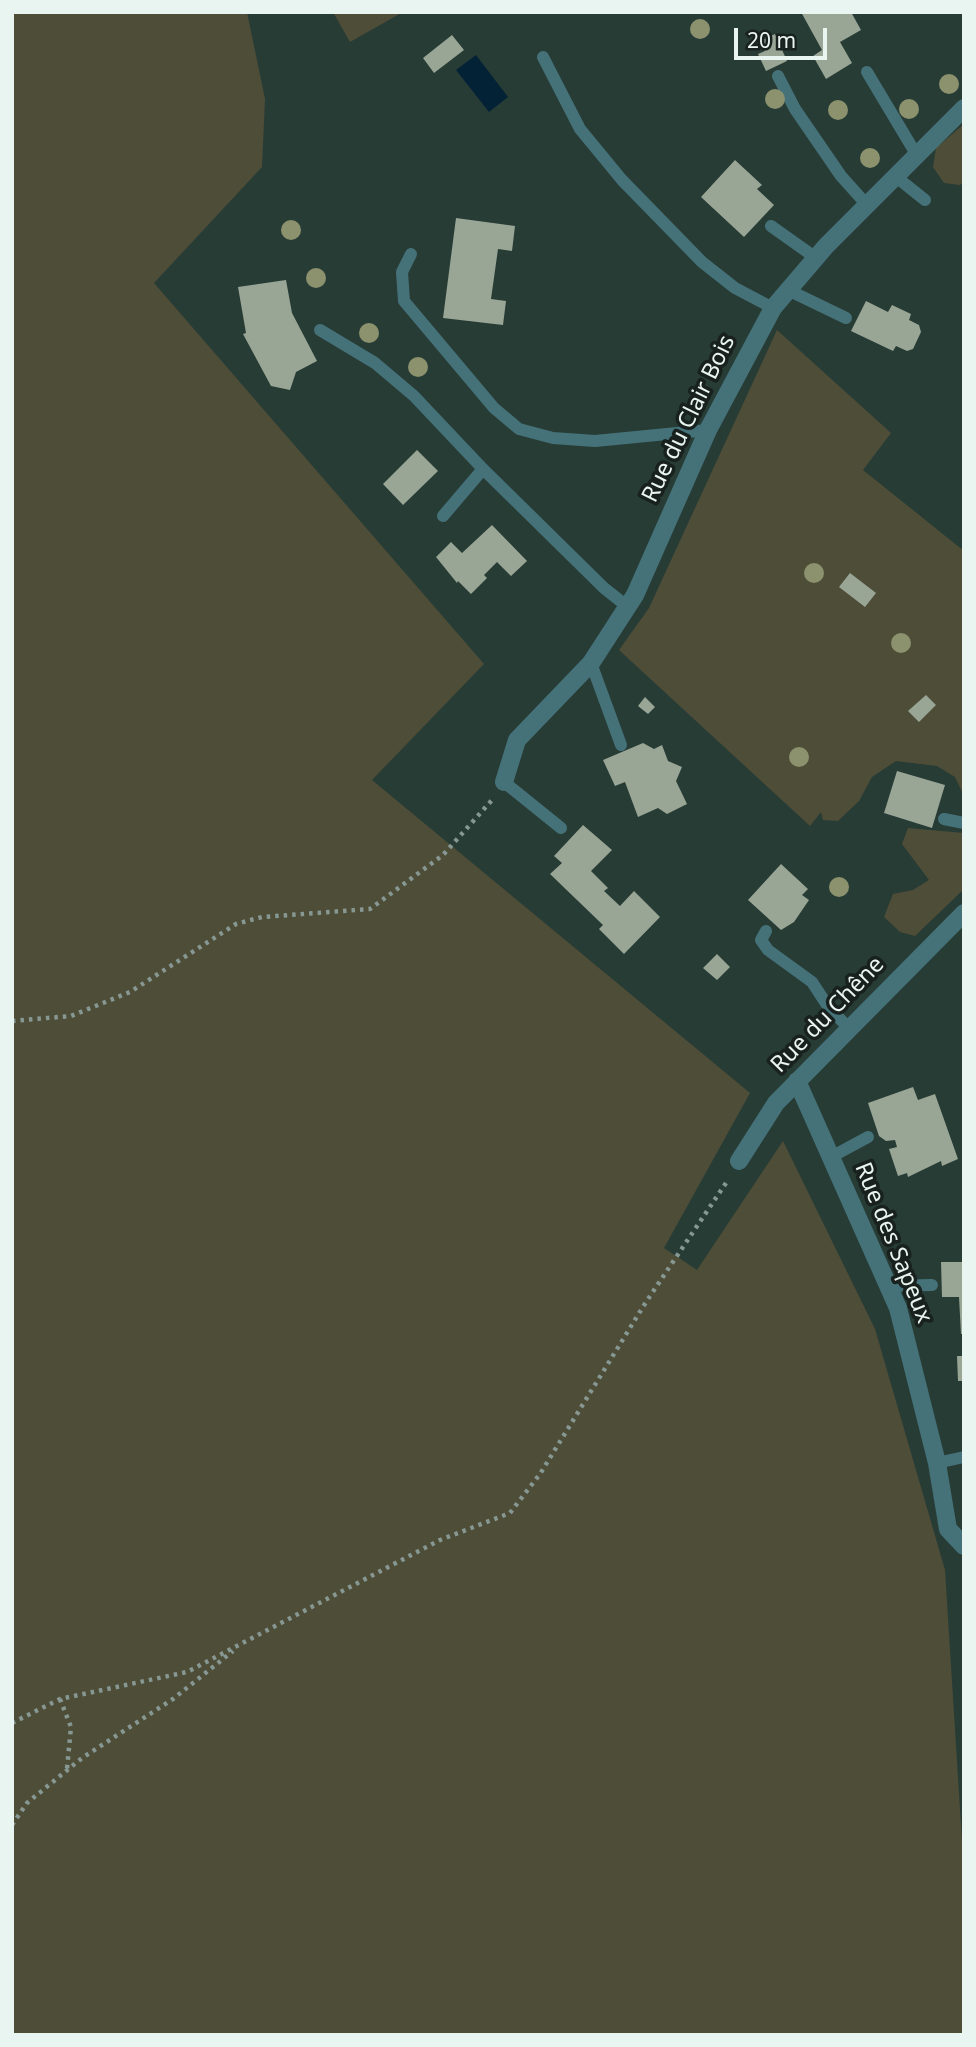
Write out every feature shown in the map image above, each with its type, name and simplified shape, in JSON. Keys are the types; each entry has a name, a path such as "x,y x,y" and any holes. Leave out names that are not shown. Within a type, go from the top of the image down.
{"street":[{"name":"Rue du Clair Bois","path":"504,782 517,740 591,663 628,607 708,430 773,308 816,258 964,108"},
{"name":"Rue du Chêne","path":"739,1161 776,1103 964,913"},
{"name":"Rue des Sapeux","path":"797,1081 898,1308 937,1463 948,1529 964,1546"}],"lane":[{"path":"543,57 580,129 622,180 702,262 735,288 773,308"},
{"path":"867,72 916,154"},
{"path":"778,76 795,109 841,176 867,205"},
{"path":"895,176 925,200"},
{"path":"771,226 816,258"},
{"path":"411,254 402,272 404,301 494,408 519,429 553,438 595,441 708,430"},
{"path":"788,290 846,318"},
{"path":"320,330 375,363 414,396 483,469 604,588 628,607"},
{"path":"443,516 483,469"},
{"path":"591,663 621,745"},
{"path":"504,782 561,828"},
{"path":"944,819 964,823"},
{"path":"766,931 761,940 768,950 812,982 829,1008 849,1028"},
{"path":"831,1157 868,1138"},
{"path":"888,1286 932,1285"},
{"path":"937,1463 964,1457"}],"path":[{"path":"12,1021 71,1016 130,992 236,924 262,917 370,909 443,855 485,810 504,782"},
{"path":"12,1723 61,1699 187,1672 440,1540 510,1513 540,1474 646,1302 739,1161"},
{"path":"12,1825 27,1803 67,1769 173,1699 242,1644"},
{"path":"61,1699 71,1727 67,1769"}],"shaded area":[{"path":"12,12 247,12 265,99 262,167 154,283 484,664 372,780 750,1093 664,1248 697,1270 783,1141 875,1329 945,1570 964,1873 964,2035 12,2035"},
{"path":"333,12 403,12 350,42"},
{"path":"964,124 964,181 960,185 944,183 933,167 936,148"},
{"path":"777,330 891,433 863,470 964,551 964,796 955,777 937,766 896,761 872,777 859,801 838,821 823,820 821,812 810,826 619,650 649,608"},
{"path":"908,828 964,833 964,889 915,936 900,932 884,917 893,894 913,890 929,880 902,844"}],"water":[{"path":"476,55 508,97 489,112 456,70"}],"building":[{"path":"801,12 851,12 861,30 840,42 852,63 826,79 813,56 822,50"},
{"path":"775,34 787,61 766,71 758,54 765,51 760,41"},
{"path":"452,35 464,50 434,73 423,58"},
{"path":"735,160 762,185 757,189 774,205 744,237 701,197"},
{"path":"456,218 515,226 512,251 498,249 491,299 506,301 503,325 443,318"},
{"path":"286,280 292,313 317,361 296,372 290,390 271,386 243,334 246,333 238,287"},
{"path":"866,301 888,312 892,305 911,314 909,320 919,325 921,332 913,349 907,351 896,346 893,351 851,331"},
{"path":"417,450 438,471 403,505 383,484"},
{"path":"492,525 527,561 511,576 497,562 484,575 487,578 471,594 458,581 457,583 436,557 451,542 462,553"},
{"path":"850,573 876,593 865,607 839,587"},
{"path":"926,695 936,705 919,722 908,711"},
{"path":"645,697 655,707 648,714 638,706"},
{"path":"643,743 654,749 662,745 668,761 682,767 676,781 687,804 667,814 658,808 638,817 625,782 615,786 603,760"},
{"path":"897,771 945,785 932,828 884,813"},
{"path":"583,825 612,850 591,871 608,888 604,891 620,906 634,891 660,917 624,954 599,929 603,925 550,874 562,863 554,856"},
{"path":"781,864 808,889 802,895 809,900 794,922 781,930 748,900"},
{"path":"717,954 730,967 717,980 703,968"},
{"path":"913,1087 918,1100 935,1094 958,1159 942,1166 941,1161 908,1177 907,1173 898,1176 889,1149 897,1147 895,1140 886,1141 879,1136 868,1103"},
{"path":"941,1262 964,1262 964,1334 961,1334 959,1297 942,1297"},
{"path":"957,1356 964,1356 964,1381 958,1381"}]}
